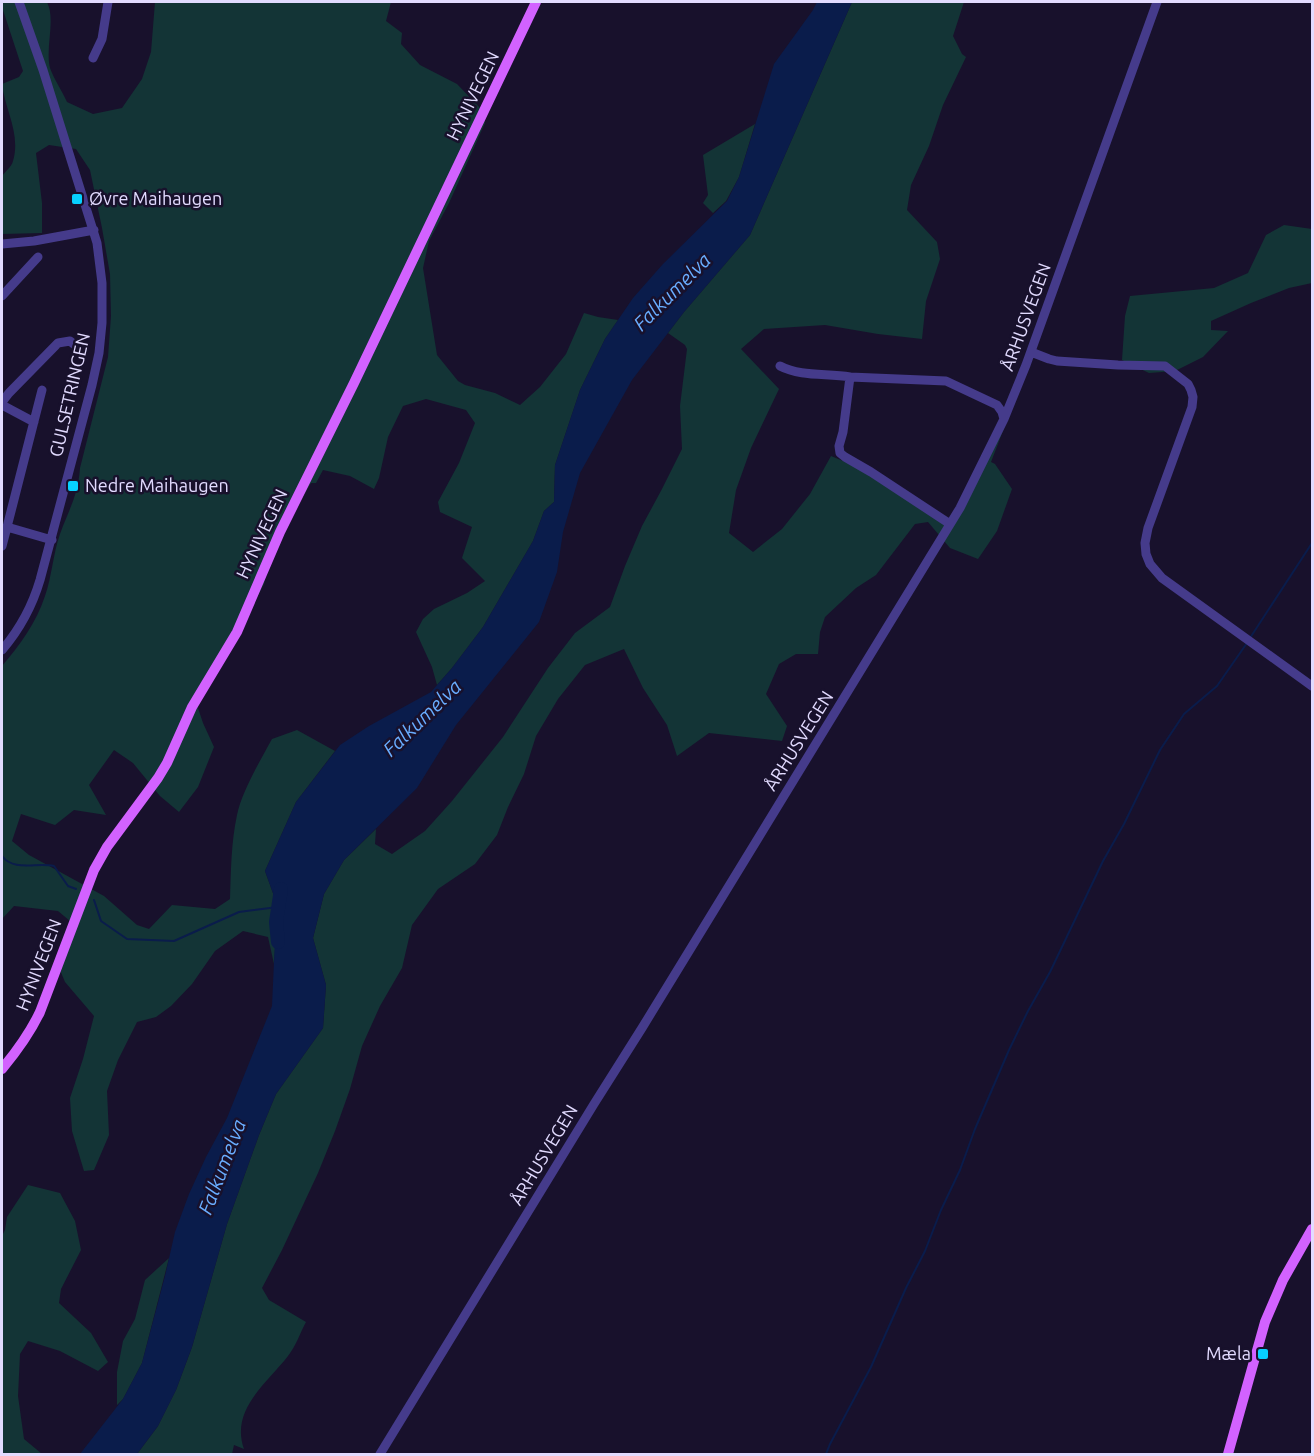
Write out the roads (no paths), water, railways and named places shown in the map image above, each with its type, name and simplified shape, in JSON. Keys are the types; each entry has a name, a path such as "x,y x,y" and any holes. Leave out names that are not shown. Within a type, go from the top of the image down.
{"main road":[{"name":"HYNIVEGEN","path":"2,1069 20,1047 40,1012 86,888 99,860 122,824 158,778 192,707 237,632 280,532 359,373 536,2"},
{"path":"1228,1455 1265,1322 1283,1280 1312,1229"}],"street":[{"name":"GULSETRINGEN","path":"2,650 30,609 40,580 93,385 102,323 100,264 94,230 19,2"},
{"path":"93,58 102,39 108,2"},
{"name":"ÅRHUSVEGEN","path":"380,1455 969,490 1013,399 1156,2"},
{"path":"2,244 34,241 94,230"},
{"path":"2,296 38,257"},
{"path":"34,422 2,402 58,343 70,341 76,346"},
{"path":"1031,352 1057,361 1165,366 1188,384 1193,397 1192,409 1146,536 1146,554 1150,564 1162,578 1312,686"},
{"path":"780,366 801,373 946,381 997,405 1004,419"},
{"path":"850,377 839,446 840,453 950,524"},
{"path":"2,546 42,390"},
{"path":"997,405 1013,399"},
{"path":"7,527 52,540"}],"water":[{"path":"817,2 852,2 750,235 684,312 632,380 580,473 563,532 557,572 539,622 456,725 417,788 344,860 324,894 313,938 326,985 323,1028 276,1094 259,1135 227,1224 192,1347 176,1390 158,1426 137,1454 80,1454 123,1399 142,1363 175,1232 189,1194 227,1118 272,1006 278,907 265,871 296,802 340,745 369,726 431,692 483,627 533,541 544,511 554,502 555,465 580,390 605,339 633,298 663,264 727,201 739,177 774,64"}],"waterway":[{"path":"1250,638 1312,543"},
{"path":"826,1454 871,1367 925,1251 1009,1050 1160,750 1184,714 1217,686 1247,643"},
{"path":"2,856 13,864 54,866 68,886 76,889"},
{"name":"Falkumelva","path":"278,942 276,922 281,889"},
{"path":"94,900 101,921 127,939 174,941 239,912 278,907"}],"place":[{"name":"Øvre Maihaugen","path":"77,199"},
{"name":"Nedre Maihaugen","path":"73,486"},
{"name":"Mæla","path":"1263,1354"}]}
